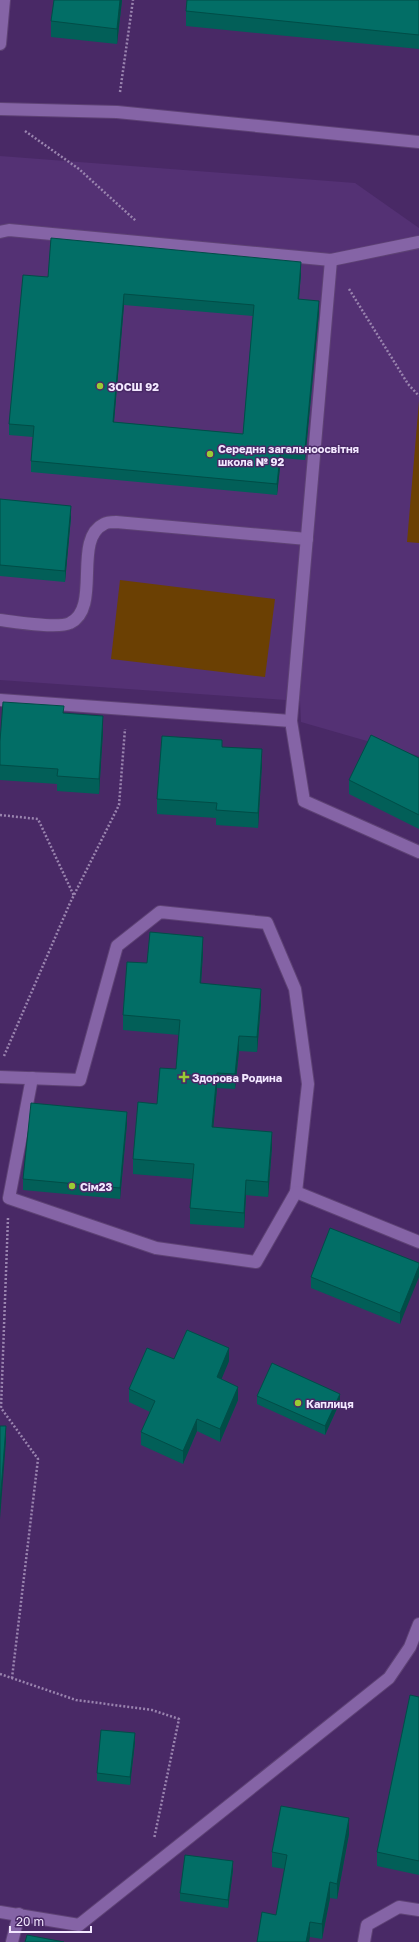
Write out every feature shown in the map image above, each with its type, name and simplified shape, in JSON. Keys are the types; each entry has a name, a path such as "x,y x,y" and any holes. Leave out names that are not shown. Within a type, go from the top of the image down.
{"lane":[{"path":"0,44 4,0"},
{"path":"0,110 117,112 419,142"},
{"path":"0,232 9,230 331,260 419,242"},
{"path":"331,260 291,721 304,801 419,852"},
{"path":"0,620 58,626 70,624 80,616 84,604 90,544 94,532 104,524 116,522 307,539"},
{"path":"0,700 291,721"},
{"path":"0,1077 32,1078 80,1080 117,946 160,912 267,923 295,989 308,1084 296,1192 256,1262 156,1248 9,1198 32,1078"},
{"path":"296,1192 419,1242"},
{"path":"0,1912 79,1925 389,1678 410,1647 419,1624"},
{"path":"364,1942 367,1925 399,1907 419,1910"},
{"path":"12,1942 19,1914"}],"path":[{"path":"117,112 133,0"},
{"path":"24,130 79,169 161,244"},
{"path":"331,260 408,384 419,396"},
{"path":"3,1059 74,897 119,805 127,709"},
{"path":"0,815 38,819 74,897"},
{"path":"9,1198 1,1408 38,1459 12,1678"},
{"path":"0,1674 76,1700 152,1710 179,1719 148,1870"}],"shaded area":[{"name":"Середня загальноосвітня школа № 92","path":"0,156 355,183 419,228 419,756 301,722 300,701 0,680"},
{"path":"419,401 419,543 407,542"},
{"path":"120,580 275,599 265,677 111,659"}],"building":[{"path":"54,0 120,0 117,29 51,21"},
{"path":"187,0 419,0 419,35 186,11"},
{"path":"51,238 301,262 298,299 319,301 305,449 281,447 277,484 31,461 34,426 9,424 23,275 48,277","holes":["124,294 254,305 243,434 113,422"]},
{"path":"0,499 71,506 65,571 0,565"},
{"path":"3,702 64,706 63,713 103,716 99,779 57,776 58,769 0,765"},
{"path":"371,735 419,758 419,815 349,780"},
{"path":"162,736 222,740 222,747 262,749 258,813 216,810 217,803 157,799"},
{"path":"150,932 203,937 200,983 261,989 257,1037 239,1036 235,1074 217,1073 212,1127 272,1132 268,1182 246,1180 244,1213 190,1208 194,1164 133,1159 138,1102 157,1104 160,1068 176,1069 180,1020 123,1015 127,962 147,963"},
{"path":"31,1103 127,1112 120,1188 23,1179"},
{"path":"330,1228 419,1263 400,1313 311,1277"},
{"path":"187,1330 229,1348 217,1377 238,1387 220,1429 197,1419 183,1451 141,1432 155,1401 129,1389 147,1348 174,1359"},
{"name":"Каплиця","path":"272,1363 340,1394 325,1426 257,1396"},
{"path":"0,1426 6,1426 0,1504"},
{"path":"410,1695 419,1697 419,1861 377,1852"},
{"path":"101,1730 135,1733 130,1777 97,1773"},
{"path":"281,1806 349,1818 337,1884 330,1882 322,1924 310,1922 306,1942 257,1942 262,1912 276,1915 287,1855 272,1852"},
{"path":"185,1855 233,1861 228,1900 180,1893"},
{"path":"27,1935 64,1942 25,1942"}],"place":[{"name":"ЗОСШ 92","path":"100,386"},
{"name":"Середня загальноосвітня школа № 92","path":"210,454"},
{"name":"Здорова Родина","path":"184,1077"},
{"name":"Сім23","path":"72,1186"},
{"name":"Каплиця","path":"298,1403"}]}
